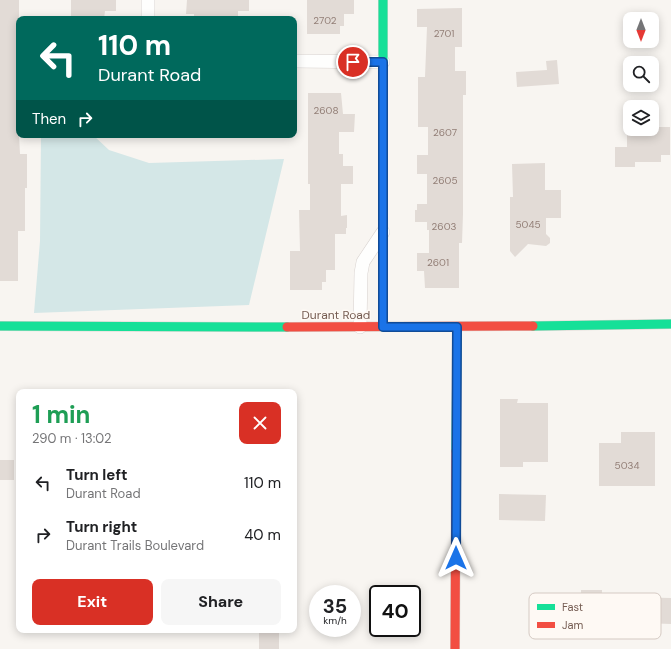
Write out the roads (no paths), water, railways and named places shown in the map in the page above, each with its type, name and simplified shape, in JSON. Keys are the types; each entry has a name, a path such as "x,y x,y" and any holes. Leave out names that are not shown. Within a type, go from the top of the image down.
{"street":[{"path":"148,0 148,16"},
{"path":"383,0 383,327"},
{"path":"297,61 383,62"},
{"path":"360,327 361,273 363,262 383,232"},
{"name":"Durant Road","path":"0,326 457,327 671,324"},
{"path":"456,649 457,327"}]}
